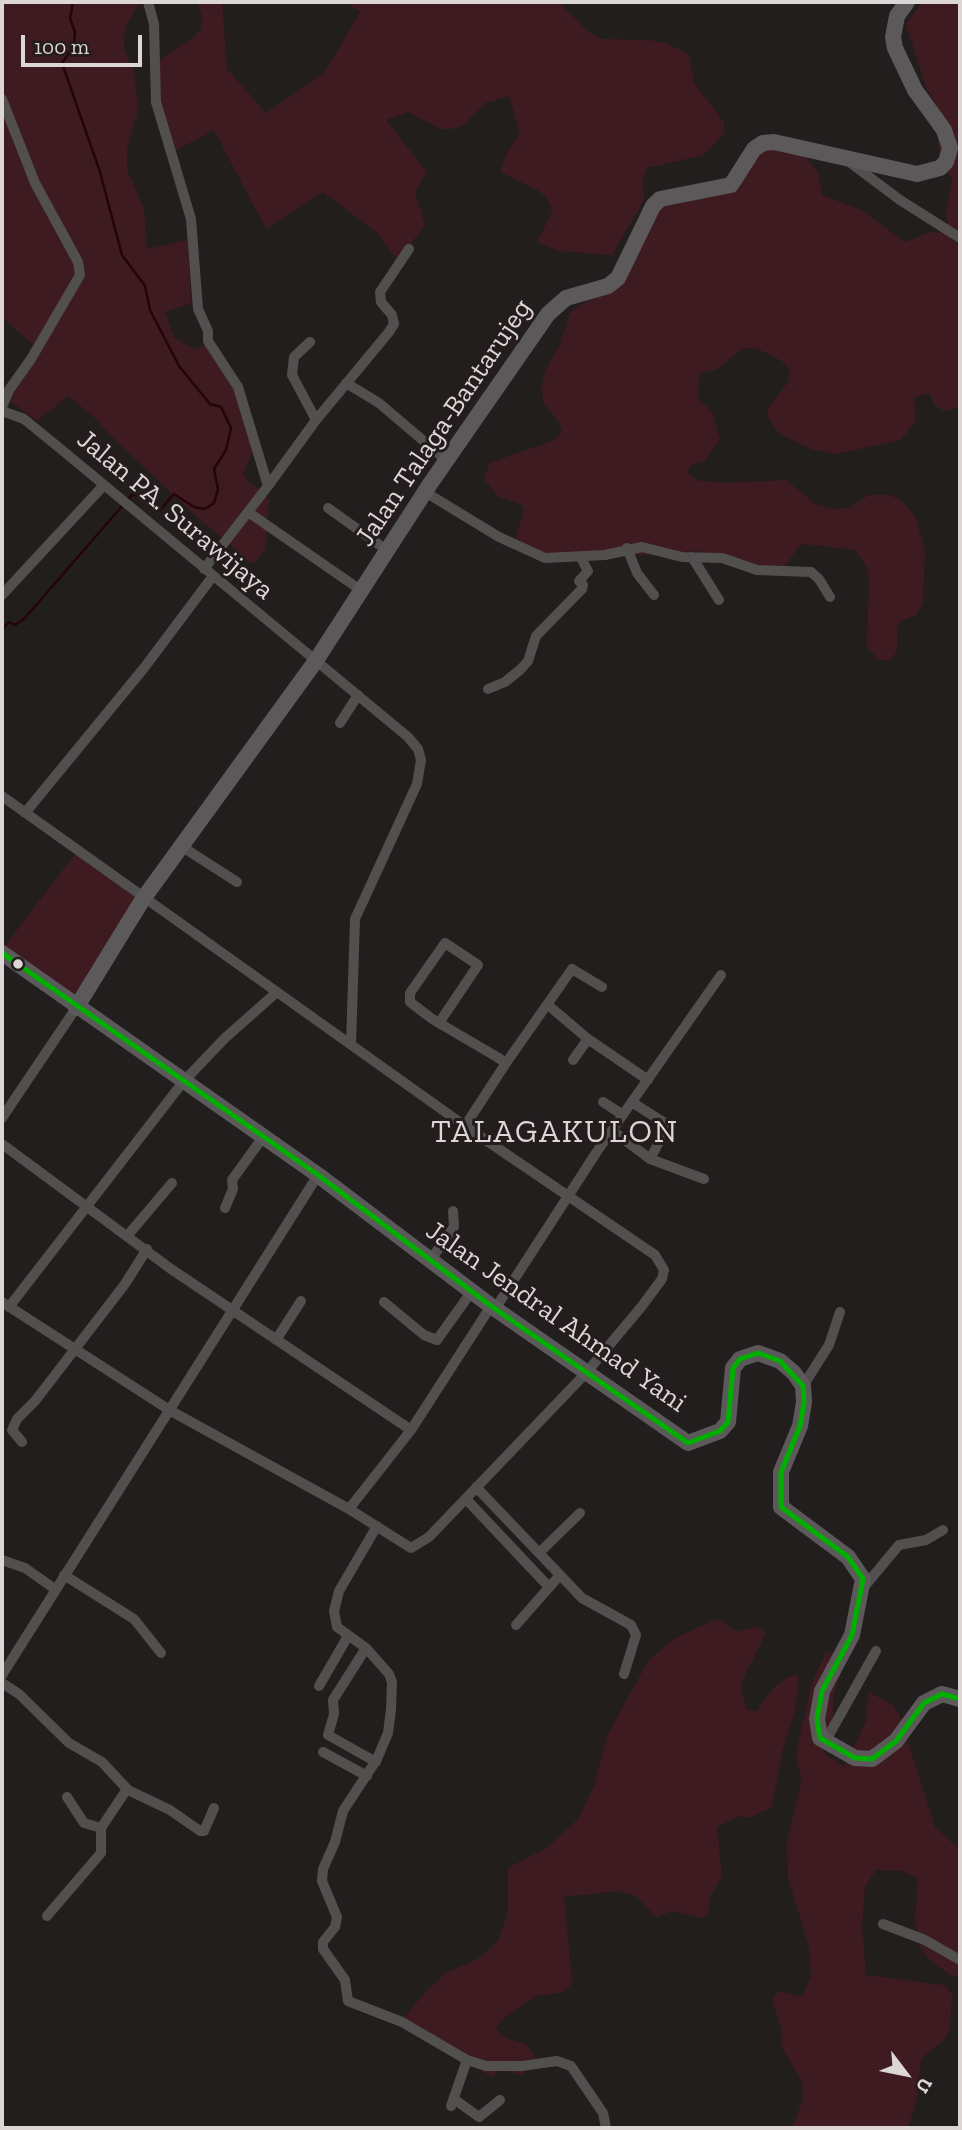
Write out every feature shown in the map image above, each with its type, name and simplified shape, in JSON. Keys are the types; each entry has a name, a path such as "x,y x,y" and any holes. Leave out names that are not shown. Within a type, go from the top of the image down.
{"main road":[{"name":"Jalan Talaga-Bantarujeg","path":"76,1008 143,899 315,662 446,460 556,305 566,298 608,285 618,278 653,206 660,199 732,185 754,149 763,143 774,142 917,174 940,168 949,155 944,130 915,90 895,48 893,37 897,16 907,2"},
{"name":"Jalan Jendral Ahmad Yani","path":"2,953 76,1008 318,1175 429,1262 493,1308 688,1443 720,1431 728,1422 733,1368 747,1355 767,1354 780,1361 794,1373 803,1386"},
{"path":"803,1386 800,1426 783,1465 779,1487 782,1507 857,1566 863,1587 852,1635 826,1681 820,1699 817,1719 825,1742 855,1758 872,1759 896,1741 924,1703 943,1694 960,1699"}],"street":[{"path":"152,4 156,102 190,212 198,309 208,331 208,341 238,387 268,485"},
{"path":"2,99 35,183 78,262 80,275 32,359 9,390 2,409"},
{"path":"845,158 900,200 960,238"},
{"path":"25,813 144,668 248,512 316,420 394,324 380,292 409,249"},
{"path":"310,342 294,357 292,375 316,420"},
{"path":"346,383 379,403 446,460"},
{"name":"Jalan PA. Surawijaya","path":"2,409 24,419 358,695 408,737 421,760 421,771 409,803 355,919 351,1044"},
{"path":"2,595 104,485"},
{"path":"425,492 528,553 545,558 581,558 642,547 692,556 722,558 757,570 811,572 819,579 830,597"},
{"path":"327,509 387,551"},
{"path":"248,512 362,592"},
{"path":"627,548 637,573 654,595"},
{"path":"692,556 719,600"},
{"path":"488,689 505,682 521,669 528,661 536,636 582,589 583,585 579,581 588,571 581,558"},
{"path":"340,723 358,695"},
{"path":"2,796 143,899 277,992 351,1044 465,1126 654,1255 664,1270 662,1279 642,1306 586,1373 466,1499 415,1548 409,1548 349,1509 171,1410 73,1350 6,1304 89,1206 183,1082 225,1038 277,992"},
{"path":"181,846 237,882"},
{"path":"439,1023 478,965 445,943 408,998 439,1023 506,1063"},
{"path":"465,1126 506,1063 575,968 602,987"},
{"path":"349,1509 411,1430 623,1115 721,975"},
{"path":"548,1004 588,1040 648,1080"},
{"path":"2,1118 76,1008"},
{"path":"573,1060 588,1040"},
{"path":"603,1102 623,1115"},
{"path":"632,1103 668,1126 650,1159"},
{"path":"613,1131 650,1159 704,1180"},
{"path":"225,1208 233,1189 232,1180 263,1137"},
{"path":"2,1144 234,1311 411,1430"},
{"path":"2,1675 318,1175"},
{"path":"128,1235 172,1183"},
{"path":"429,1262 454,1227 453,1211"},
{"path":"22,1442 12,1430 13,1425 125,1284 147,1249"},
{"path":"384,1302 424,1335 438,1340 472,1291"},
{"path":"276,1340 301,1301"},
{"path":"803,1386 829,1345 840,1312"},
{"path":"476,1487 582,1598 631,1625 636,1635 624,1674"},
{"path":"466,1499 548,1586"},
{"path":"539,1553 580,1513"},
{"path":"376,1526 335,1599 336,1626 366,1648 392,1682 390,1723 376,1762 343,1811 335,1842 323,1869 322,1881 337,1917 335,1927 323,1942 323,1949 345,1980 348,2001 402,2022 467,2060 486,2066 565,2062 603,2113 606,2128"},
{"path":"863,1587 899,1545 926,1540 943,1530"},
{"path":"2,1560 25,1568 55,1590"},
{"path":"64,1575 134,1619 161,1653"},
{"path":"516,1625 560,1575"},
{"path":"318,1686 348,1636"},
{"path":"366,1648 334,1700 334,1714 328,1735 376,1762"},
{"path":"825,1742 876,1651"},
{"path":"2,1683 19,1694 69,1743 102,1762 127,1789 170,1810 200,1831 204,1830 214,1808"},
{"path":"323,1752 367,1776"},
{"path":"47,1916 101,1853 101,1828 127,1789"},
{"path":"67,1797 84,1823 101,1828"},
{"path":"883,1924 925,1940 960,1959"},
{"path":"467,2060 452,2103 479,2117 500,2100"}],"shaded area":[{"path":"2,2 140,2 128,21 124,38 124,50 134,71 138,111 127,150 127,170 144,208 147,249 188,240 191,303 165,312 174,338 195,349 211,343 232,381 253,451 243,473 249,483 263,491 269,501 265,549 256,562 251,563 241,557 230,543 206,525 93,416 68,396 37,421 6,398 40,351 2,317"},
{"path":"197,2 222,2 227,69 266,113 325,72 360,12 346,2 559,2 585,29 600,39 649,40 668,44 689,54 694,83 724,122 724,133 704,155 647,168 643,178 644,200 612,255 559,251 537,242 552,212 551,206 545,196 536,189 500,172 506,155 520,133 509,96 485,103 464,125 452,129 440,129 408,112 386,120 427,172 415,192 425,225 398,260 376,232 323,192 266,229 214,130 171,153 152,78 161,59 194,37 201,29 202,16"},
{"path":"922,2 960,2 960,235 948,226 946,213 952,178 941,164 936,127 939,110 927,90 906,24"},
{"path":"755,149 799,150 818,172 822,195 861,210 905,242 931,232 944,233 960,246 960,407 944,411 933,404 930,393 914,397 916,420 901,440 835,454 811,449 786,437 777,431 767,415 768,408 788,382 790,371 782,361 756,348 742,349 717,369 699,374 698,398 713,414 720,440 704,461 691,465 688,470 690,476 700,481 725,483 786,480 815,504 831,509 849,508 869,495 887,495 899,499 915,516 925,551 923,604 916,615 900,622 897,627 897,651 890,661 878,659 867,646 869,580 867,568 855,550 804,544 799,546 782,571 698,551 538,557 514,545 524,510 522,505 499,497 484,479 490,463 555,440 562,432 559,422 543,403 542,388 545,371 560,345 570,312 594,297 664,203 712,189 735,172"},
{"path":"75,854 148,903 75,1005 4,947"},
{"path":"717,1619 736,1631 757,1627 766,1633 740,1685 747,1710 757,1711 774,1687 788,1677 798,1674 799,1679 795,1711 782,1752 772,1807 749,1818 739,1816 717,1827 722,1876 710,1896 708,1914 703,1918 673,1911 656,1917 636,1896 618,1891 564,1897 572,1983 564,1992 535,1996 503,2019 495,2029 509,2039 526,2044 535,2057 522,2075 499,2070 492,2077 401,2021 427,1990 445,1974 481,1957 497,1942 508,1914 508,1868 548,1847 578,1819 594,1786 608,1734 648,1661 675,1638"},
{"path":"826,1652 837,1653 842,1670 834,1693 832,1724 823,1749 825,1754 844,1767 866,1721 868,1692 892,1704 899,1714 935,1827 960,1850 960,1976 952,1976 932,1962 921,1949 915,1921 918,1878 902,1871 876,1870 865,1887 862,1926 866,1975 944,1985 952,1994 950,2028 945,2039 921,2059 917,2099 908,2128 792,2128 803,2099 802,2081 782,2048 782,2030 772,2000 779,1991 802,1997 811,1976 809,1948 788,1877 787,1841 802,1781 796,1755 812,1683"}],"waterway":[{"path":"73,2 70,18 75,32 74,46 62,63 100,172 122,255 145,286 150,310 179,366 210,404 221,407 231,428 226,450 214,469 218,489 214,503 205,509 194,507 174,494 160,510 144,495 132,495 127,500"},
{"path":"2,629 9,622 15,625 24,619 123,505"}],"transit line":[{"path":"2,953 318,1175 491,1306 688,1443 720,1431 728,1422 733,1368 740,1359 758,1353 780,1361 803,1386 804,1402 800,1426 781,1472 781,1507 848,1557 863,1579 852,1635 822,1691 817,1719 820,1738 855,1758 872,1759 896,1741 924,1703 942,1694 960,1699"}],"district":[{"name":"TALAGAKULON","path":"555,1133"}]}
